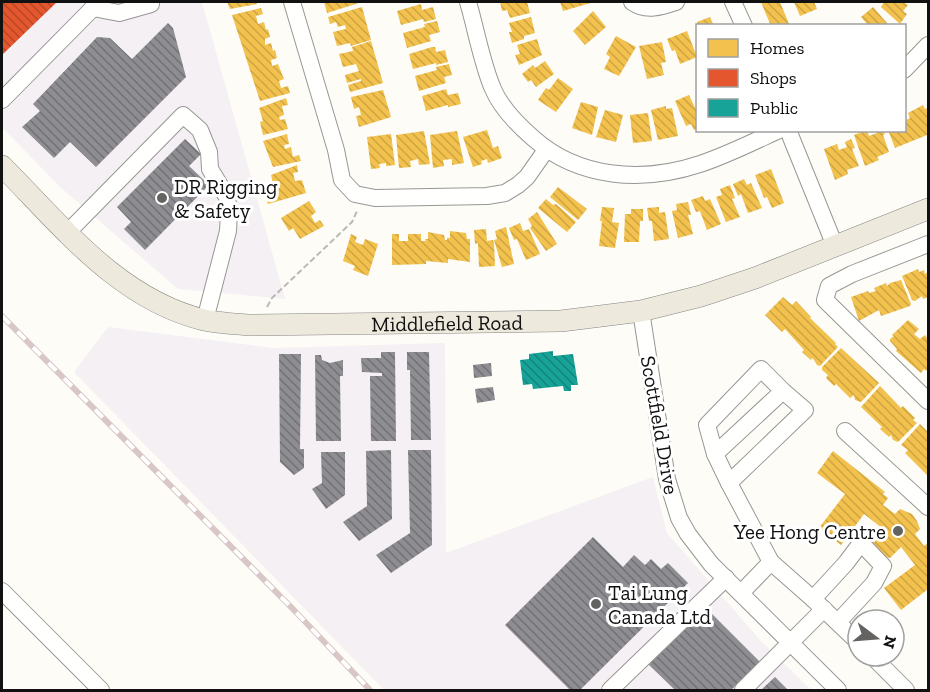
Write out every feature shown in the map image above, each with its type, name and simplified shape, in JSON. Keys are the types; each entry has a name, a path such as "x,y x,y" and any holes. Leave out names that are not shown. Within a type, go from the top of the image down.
{"main road":[{"name":"Middlefield Road","path":"2,166 101,265 132,288 165,306 205,320 250,325 561,321 641,311 700,296 755,278 928,208"}],"street":[{"path":"292,2 336,150 342,180 355,194 375,198 487,196 505,193 527,177 546,150"},
{"path":"468,2 494,90 517,123 546,150 575,165 604,173 641,176 664,173 700,164 775,132"},
{"path":"632,2 649,8 660,8 676,2"},
{"path":"734,2 743,24"},
{"path":"2,100 93,5 119,13 151,4"},
{"path":"906,68 928,45"},
{"path":"68,232 183,116 200,130 209,152 210,169 227,197 229,212 228,231 205,320"},
{"path":"789,132 835,246"},
{"path":"928,244 852,274 829,286 825,300 928,401"},
{"name":"Scottfield Drive","path":"641,311 664,458 672,499 679,518 711,564 838,690"},
{"path":"729,483 805,410 761,369 707,425 715,454 729,483 771,562 846,630"},
{"path":"715,454 783,391"},
{"path":"845,431 928,507"},
{"path":"743,690 790,642 861,543 883,566 874,583 838,622"},
{"path":"741,593 771,562"},
{"path":"610,690 726,578"},
{"path":"2,591 101,690"},
{"path":"884,668 906,690"}],"path":[{"path":"267,304 352,222 355,215"}],"shaded area":[{"path":"2,2 202,2 285,299 178,289 60,187 2,127"},
{"path":"108,327 274,348 445,343 446,553 653,477 667,533 760,640 811,690 384,690 74,372"}],"building: Homes":[{"path":"227,2 256,2 257,4 230,9"},
{"path":"324,2 362,2 327,13"},
{"path":"500,2 527,2 530,13 510,18 507,10 502,11"},
{"path":"560,2 594,2 563,11"},
{"path":"761,2 780,2 789,24 770,24"},
{"path":"794,2 814,2 817,9 800,16"},
{"path":"884,2 903,2 908,5 903,11 907,14 900,24 881,7"},
{"path":"421,4 422,10 433,7 436,19 424,22 423,19 401,25 397,11"},
{"path":"362,7 371,40 351,46 350,43 337,46 333,32 346,29 345,25 338,27 336,22 330,24 328,17"},
{"path":"873,7 887,24 867,24 861,17"},
{"path":"261,8 263,14 256,16 258,24 264,22 266,30 268,29 270,37 265,39 265,45 271,43 277,58 271,60 272,66 278,64 284,79 279,81 281,88 288,86 290,93 260,101 232,15"},
{"path":"593,11 606,27 585,45 573,31"},
{"path":"531,17 535,33 512,43 509,23"},
{"path":"710,17 713,24 698,24 697,22"},
{"path":"437,21 440,32 429,35 431,41 407,48 403,33"},
{"path":"687,31 696,57 680,64 675,50 672,51 667,39"},
{"path":"616,36 636,47 619,76 604,69 610,57 606,54"},
{"path":"537,39 542,55 519,65 515,55 520,54 517,45"},
{"path":"371,41 383,83 350,92 348,85 361,81 361,79 347,83 345,75 359,71 356,64 343,67 339,54 353,51 352,47"},
{"path":"662,42 666,62 661,63 664,75 647,79 639,46"},
{"path":"435,47 436,52 445,50 448,62 413,69 409,54"},
{"path":"545,61 554,74 536,87 522,74 533,65 535,68"},
{"path":"449,64 452,75 444,77 446,83 419,91 415,76"},
{"path":"558,78 573,89 556,112 538,100 546,88 549,90"},
{"path":"446,89 448,95 458,93 461,104 426,111 422,96"},
{"path":"383,90 391,117 359,127 356,116 361,115 359,107 354,109 351,97"},
{"path":"689,95 696,110 696,129 694,130 691,124 686,126 675,101"},
{"path":"286,98 288,105 282,106 284,115 279,117 280,120 285,119 288,129 263,135 260,122 263,121 259,108"},
{"path":"581,102 598,107 592,135 572,128"},
{"path":"923,105 925,109 928,108 927,135 895,148 889,132 906,132 906,120 910,118 908,113"},
{"path":"666,106 666,109 672,108 678,136 658,140 651,110"},
{"path":"605,110 623,115 616,142 596,137"},
{"path":"648,113 652,141 633,143 630,115"},
{"path":"487,130 493,148 498,146 502,158 488,163 487,159 481,161 482,164 473,167 463,137"},
{"path":"424,131 430,164 419,165 418,159 410,161 411,167 399,168 396,135"},
{"path":"457,131 464,163 452,165 452,159 443,160 444,166 433,168 430,135"},
{"path":"868,132 869,136 877,132 884,132 889,152 877,157 879,160 865,166 854,135"},
{"path":"287,134 289,144 284,145 285,149 291,147 293,157 299,155 301,161 273,167 263,141"},
{"path":"391,134 395,165 379,164 380,168 371,169 367,137"},
{"path":"851,139 855,148 852,149 859,166 847,170 848,174 835,180 824,149 837,144 839,150 847,147 845,142"},
{"path":"297,165 298,172 293,173 295,181 302,180 306,193 268,204 266,197 273,195 271,189 274,188 271,175"},
{"path":"771,169 784,203 772,208 767,197 764,198 755,175"},
{"path":"744,179 747,185 751,183 762,208 748,213 741,194 738,196 733,184"},
{"path":"730,185 735,198 732,199 740,217 726,222 716,197 722,195 720,189"},
{"path":"558,187 587,209 578,220 550,197"},
{"path":"703,196 705,201 710,199 721,224 707,230 700,211 696,212 691,200"},
{"path":"546,199 553,205 556,204 576,222 567,232 538,208"},
{"path":"309,201 316,212 311,216 315,223 320,220 324,226 300,239 293,228 289,231 281,218"},
{"path":"688,202 691,215 688,215 693,234 678,238 672,211 677,210 676,204"},
{"path":"602,207 614,208 612,222 619,223 615,248 599,246"},
{"path":"659,207 659,213 665,212 669,239 654,241 652,221 649,221 647,208"},
{"path":"631,209 643,209 639,242 624,242 625,214 631,214"},
{"path":"537,212 557,244 546,251 530,228 532,226 528,219"},
{"path":"520,223 523,231 529,229 540,254 526,260 517,239 514,240 509,228"},
{"path":"506,227 514,264 502,267 494,240 497,239 495,231"},
{"path":"486,229 487,241 493,240 494,243 495,266 479,267 478,243 475,244 474,230"},
{"path":"450,231 466,233 467,239 470,239 470,262 448,259 448,263 426,261 426,264 392,265 392,234 399,234 399,241 408,241 408,234 421,234 421,241 426,241 428,232 444,235 447,240 450,238"},
{"path":"351,234 357,237 355,242 363,245 365,239 378,244 368,276 353,270 355,266 343,261"},
{"path":"918,269 919,272 924,270 925,274 928,272 928,297 923,299 922,296 915,301 912,300 902,276"},
{"path":"901,280 910,306 881,316 879,310 859,321 851,297 868,291 869,293 876,291 874,288"},
{"path":"783,297 792,305 796,301 836,343 838,347 820,366 802,352 804,350 785,329 782,332 765,315"},
{"path":"908,320 919,329 914,334 920,339 925,335 928,339 928,368 921,373 896,351 897,349 890,341 894,336 892,335"},
{"path":"841,348 879,383 861,402 855,400 854,395 850,398 836,384 834,386 822,370 822,367"},
{"path":"880,386 901,408 903,406 915,418 913,420 917,423 898,442 880,429 882,427 861,407"},
{"path":"920,424 928,432 928,476 905,453 908,450 901,445"},
{"name":"Yee Hong Centre","path":"833,451 885,492 883,494 888,498 883,505 895,514 900,509 912,514 920,529 915,534 924,546 928,543 928,589 904,608 899,608 884,588 915,565 901,547 890,558 883,556 872,544 871,539 882,528 864,514 841,545 819,528 845,494 817,473"}],"building: Shops":[{"path":"2,2 57,2 2,55"}],"building: Public":[{"path":"553,351 553,356 573,354 578,385 571,385 571,391 564,391 563,386 533,389 532,384 523,385 520,360 529,359 529,354"}],"building: Industry":[{"path":"168,23 173,28 186,77 96,167 70,142 54,158 22,127 40,111 33,104 97,37 110,38 132,59"},
{"name":"DR Rigging & Safety","path":"185,139 201,154 189,166 209,185 145,250 124,229 131,222 117,207"},
{"path":"381,352 395,352 396,441 371,441 370,376 382,376 382,373 362,372 361,358 381,358"},
{"path":"407,352 429,352 431,440 411,440 410,370 407,370"},
{"path":"279,354 301,354 300,449 304,449 304,468 294,475 280,462"},
{"path":"315,355 321,355 322,360 330,363 343,360 343,376 340,376 341,441 316,441"},
{"path":"491,363 492,376 474,378 473,365"},
{"path":"493,387 495,400 477,403 475,389"},
{"path":"391,450 392,519 359,541 343,522 367,506 366,451"},
{"path":"408,450 431,450 432,545 391,573 376,555 410,533"},
{"path":"321,452 345,452 345,495 326,509 312,489 322,483"},
{"name":"Tai Lung Canada Ltd","path":"593,537 623,567 634,555 645,565 651,559 661,569 668,563 688,583 580,690 570,690 505,625"},
{"path":"705,607 760,662 731,690 675,690 648,664"},
{"path":"775,677 788,690 761,690"}],"railway":[{"path":"2,316 292,608 370,690"}],"place":[{"name":"DR Rigging & Safety","path":"162,198"},
{"name":"Yee Hong Centre","path":"898,531"},
{"name":"Tai Lung Canada Ltd","path":"596,604"}]}
